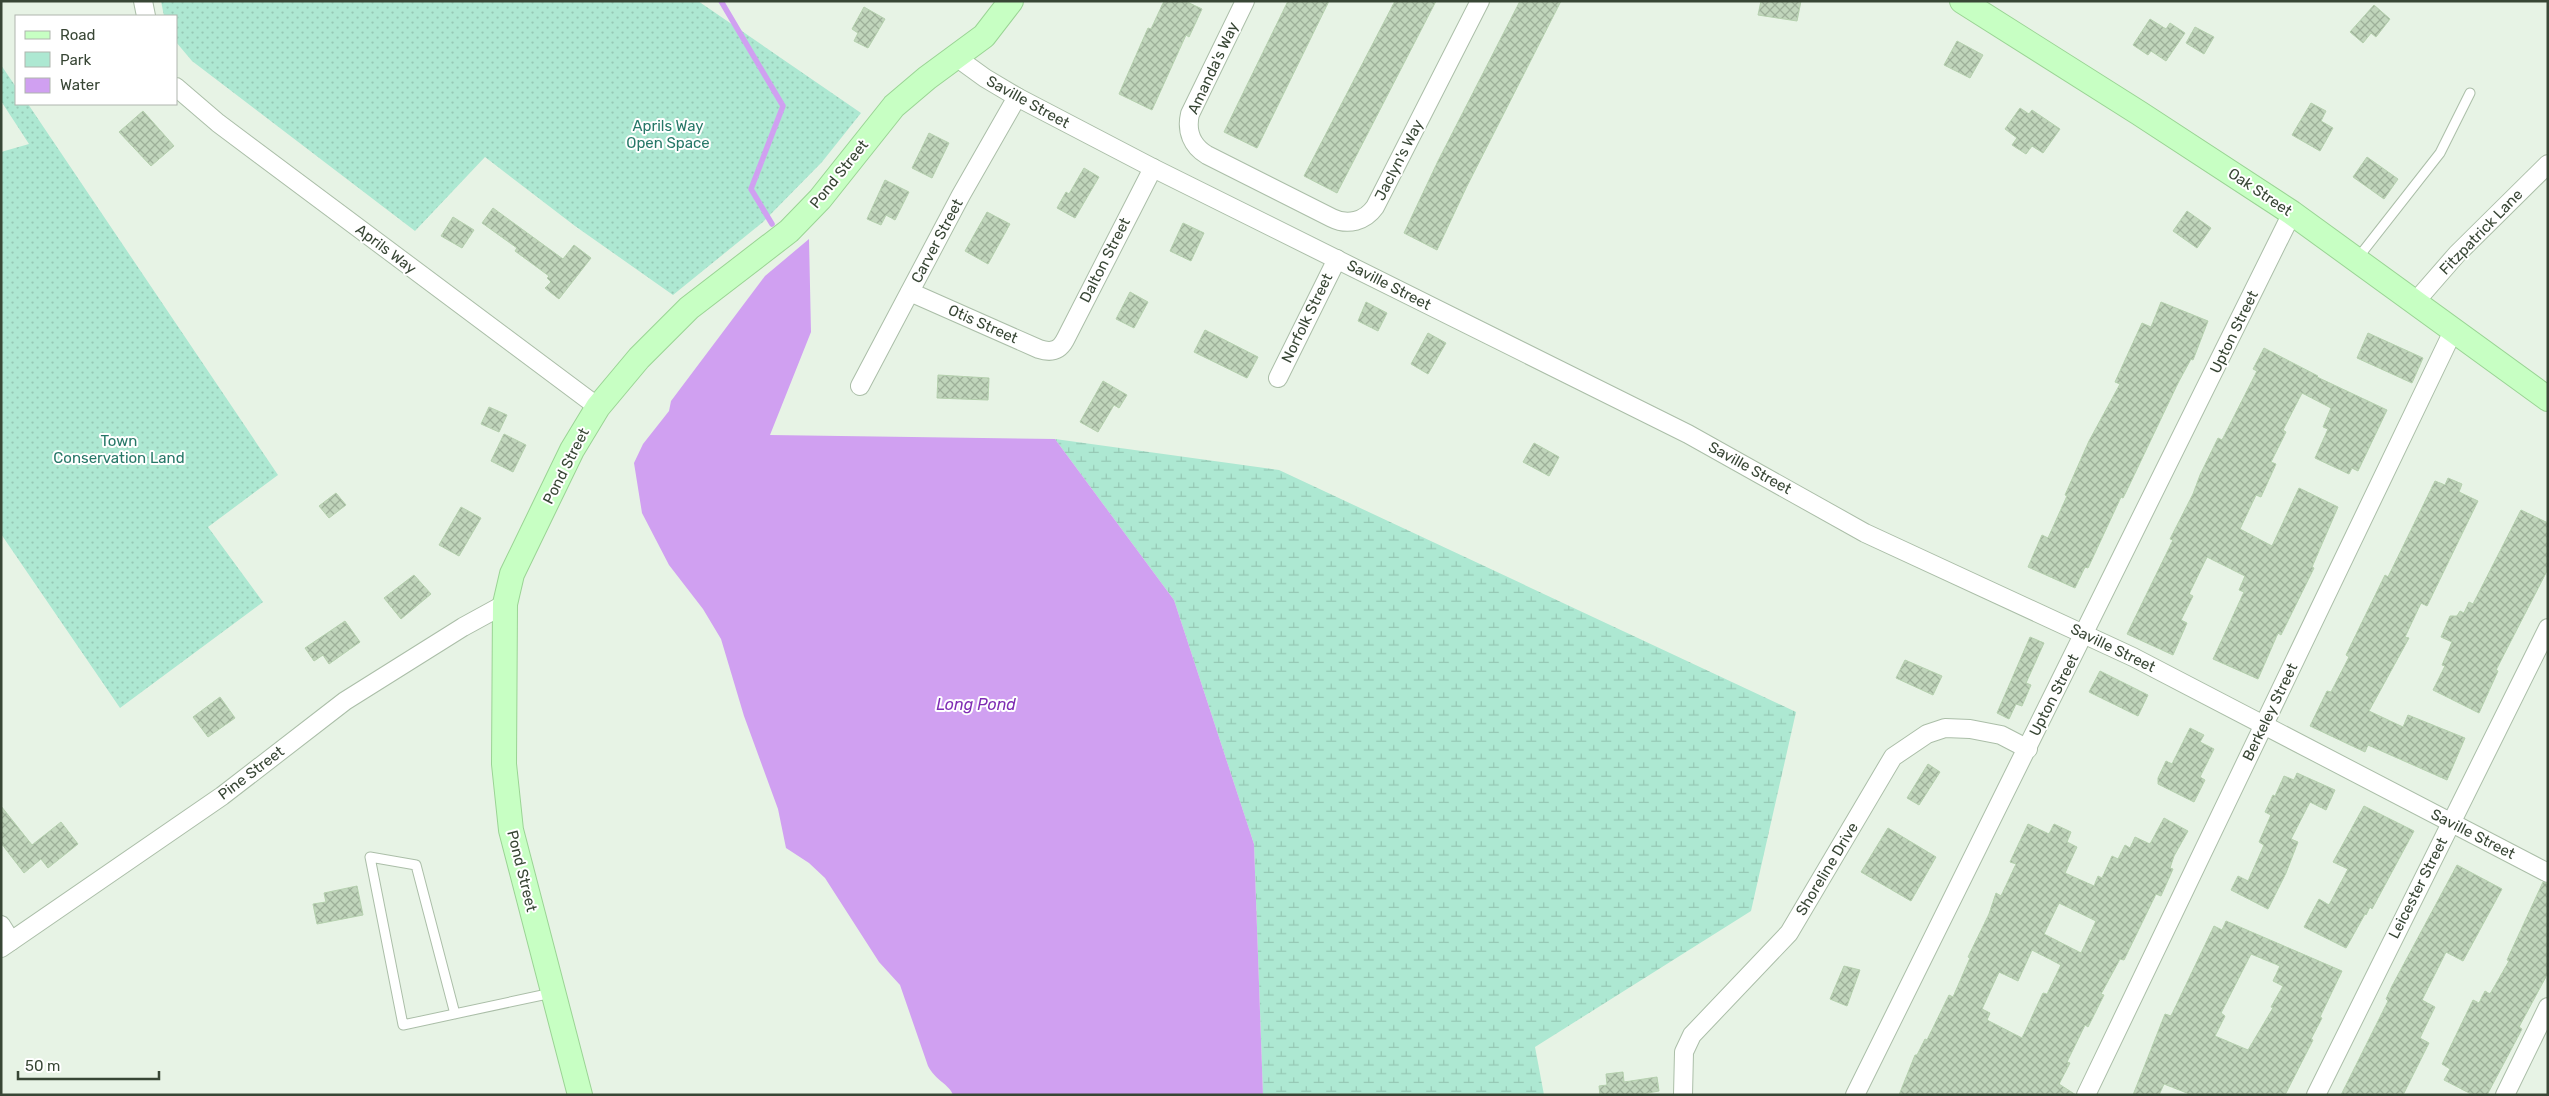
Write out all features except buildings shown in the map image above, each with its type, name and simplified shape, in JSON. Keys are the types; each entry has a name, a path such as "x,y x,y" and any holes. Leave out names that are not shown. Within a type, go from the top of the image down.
{"street":[{"path":"143,1 146,15"},
{"name":"Pond Street","path":"580,1095 511,830 504,764 505,604 516,566 572,450 598,407 639,358 683,314 772,245 803,218 894,106 990,32 1011,1"},
{"name":"Amanda's Way","path":"1190,135 1190,114 1245,1"},
{"name":"Jaclyn's Way","path":"1190,135 1196,147 1207,155 1332,218 1344,222 1362,219 1377,204 1480,1"},
{"name":"Oak Street","path":"1962,1 2139,112 2292,213 2416,301 2548,399"},
{"name":"Saville Street","path":"956,57 1017,97 1153,168 1688,434 1865,532 2085,634 2548,873"},
{"name":"Aprils Way","path":"178,89 218,123 598,407"},
{"name":"Carver Street","path":"860,386 961,195 1017,97"},
{"name":"Fitzpatrick Lane","path":"2416,301 2457,254 2548,164"},
{"name":"Dalton Street","path":"1056,350 1065,340 1153,168"},
{"name":"Upton Street","path":"1855,1095 2292,213"},
{"name":"Norfolk Street","path":"1278,378 1336,259"},
{"name":"Otis Street","path":"910,292 1039,349 1050,352 1056,350"},
{"name":"Berkeley Street","path":"2086,1095 2454,329"},
{"name":"Pine Street","path":"6,944 222,796 345,701 463,627 505,604"},
{"name":"Leicester Street","path":"2316,1095 2548,628"},
{"name":"Shoreline Drive","path":"1683,1095 1684,1052 1692,1035 1789,933 1893,757 1927,734 1945,728 1970,729 2001,735 2028,749"},
{"path":"1,925 6,944"},
{"path":"2505,1095 2548,1008"}],"lane":[{"path":"2356,259 2440,153 2470,93"},
{"path":"455,1014 416,865 370,857 403,1024 455,1014 553,993"}],"green space":[{"name":"Aprils Way Open Space","path":"161,1 698,1 861,113 822,162 763,222 673,295 575,226 485,157 415,231 192,61 178,44 178,15 164,15"},
{"name":"Town Conservation Land","path":"1,65 15,86 15,105 29,105 278,475 208,527 263,602 120,708 1,534 1,152 29,144 1,101"},
{"path":"1055,439 1279,470 1796,712 1751,911 1535,1047 1544,1095 1263,1095 1254,844 1174,600"}],"water":[{"name":"Long Pond","path":"809,239 811,332 770,435 1055,439 1174,600 1254,844 1263,1095 953,1095 949,1088 934,1075 928,1066 900,985 879,962 825,878 809,863 786,848 778,809 744,716 721,639 703,609 669,565 642,513 634,463 643,444 669,411 671,401 765,276"}],"waterway":[{"path":"721,1 783,106 751,189 772,224"}]}
